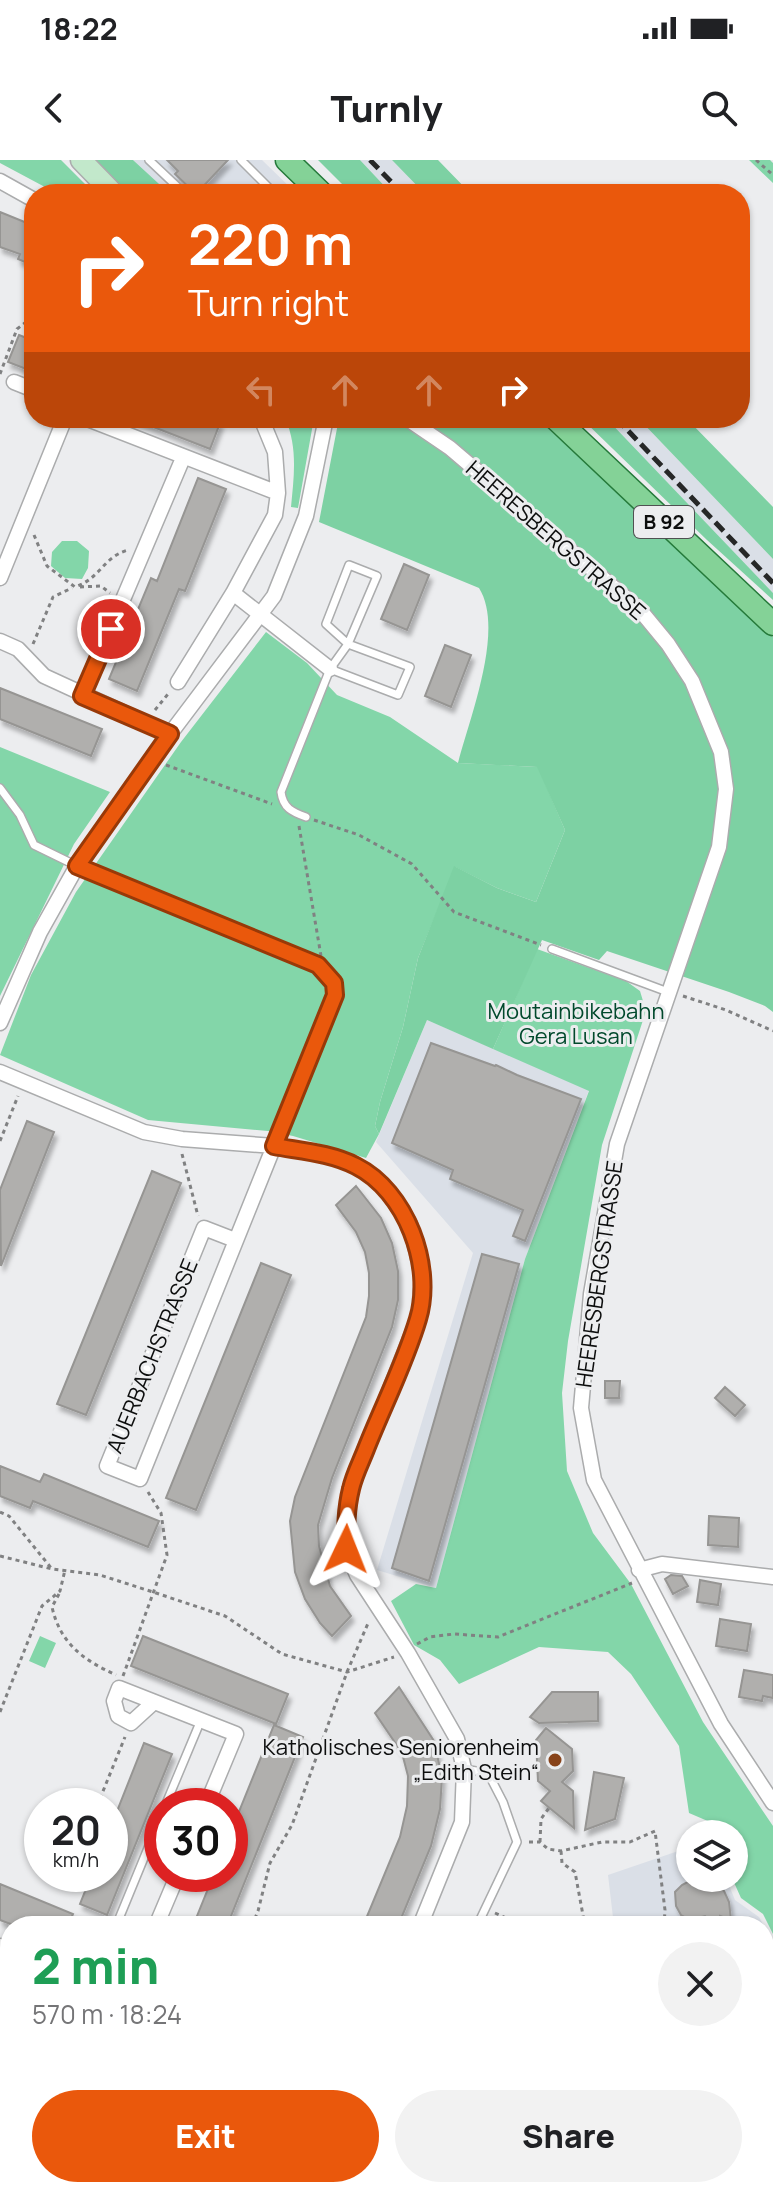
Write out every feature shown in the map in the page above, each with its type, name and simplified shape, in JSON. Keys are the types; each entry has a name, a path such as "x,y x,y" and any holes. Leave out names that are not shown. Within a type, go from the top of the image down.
{"main road":[{"path":"287,160 312,184"},
{"name":"B 92","path":"566,428 773,624"}],"street":[{"path":"81,160 104,184"},
{"path":"0,181 24,194"},
{"path":"14,382 24,386"},
{"path":"0,578 61,428"},
{"path":"110,428 278,493"},
{"path":"178,682 233,593 275,515 278,493 275,452 265,428"},
{"path":"0,1023 40,932 77,866 170,734 262,616 274,596 306,516 324,428"},
{"name":"HEERESBERGSTRASSE","path":"420,428 461,457 640,610 668,644 698,693 721,752 726,789 719,847 617,1144 591,1294 581,1408 594,1480 721,1724 773,1803"},
{"path":"82,696 183,458"},
{"path":"233,593 330,669"},
{"path":"0,641 18,649 44,676 170,734"},
{"path":"0,1072 144,1132 182,1139 274,1146 330,1156 358,1166 381,1183 410,1224 422,1275 419,1316 352,1485 346,1515 346,1549 357,1575 408,1653 457,1739 464,1769 462,1822 424,1916"},
{"name":"AUERBACHSTRASSE","path":"204,1228 107,1466 140,1479 274,1146"},
{"path":"204,1228 235,1240"},
{"path":"641,1574 662,1564 773,1577"},
{"path":"154,1702 131,1723 118,1716 114,1701 119,1688 236,1734 214,1788"},
{"path":"160,1916 170,1892"}],"lane":[{"path":"149,160 174,184"},
{"path":"241,160 265,184"},
{"path":"302,815 288,809 281,792 330,669 348,644 377,576 349,565 326,624 348,644 410,667 398,695 330,669"},
{"path":"0,788 20,815 34,845 77,866 318,965 334,983 335,995 274,1146"},
{"path":"552,949 668,992"},
{"path":"173,1788 201,1720"},
{"path":"464,1769 488,1773 503,1802 517,1842 482,1916"},
{"path":"120,1916 144,1858"}],"path":[{"path":"756,160 773,175"},
{"path":"0,374 17,329 24,324"},
{"path":"21,526 39,541 47,566 75,587 101,586 120,606"},
{"path":"27,659 53,597 98,575 107,561 120,552 147,545"},
{"path":"146,721 178,682"},
{"path":"162,764 275,805 283,801"},
{"path":"318,965 321,957 302,815 359,835 412,864 454,912 552,949"},
{"path":"668,992 726,1010 773,1031"},
{"path":"0,1141 23,1082"},
{"path":"182,1139 180,1149 197,1214 204,1228"},
{"path":"65,1570 52,1607 57,1627 72,1646 93,1664 123,1678 167,1555 166,1531 161,1513 140,1479"},
{"path":"0,1512 9,1516 52,1569"},
{"path":"0,1556 52,1569 100,1575 225,1616 282,1654 347,1672 408,1653 414,1645 430,1637 454,1634 498,1637 641,1574"},
{"path":"0,1712 42,1606 60,1591"},
{"path":"256,1916 270,1863 292,1825 347,1672 376,1606"},
{"path":"104,1788 131,1723"},
{"path":"540,1842 541,1819 549,1808"},
{"path":"517,1842 540,1842 548,1849 561,1851 602,1842 630,1842 655,1831 665,1916"},
{"path":"561,1851 562,1863 575,1872 583,1916"},
{"path":"486,1909 502,1916"}],"shaded area":[{"path":"133,160 262,160 287,184 159,184"},
{"path":"360,160 392,160 415,184 383,184"},
{"path":"616,428 648,428 773,559 773,593"},
{"path":"427,1020 589,1090 525,1259 436,1588 377,1570 473,1253 376,1142"},
{"path":"676,1852 676,1892 732,1892 735,1900 758,1916 613,1916 608,1875"}],"green space":[{"path":"0,160 61,160 85,184 39,184 0,163"},
{"path":"91,160 133,160 159,184 114,184"},
{"path":"318,160 360,160 383,184 342,184"},
{"path":"392,160 438,160 461,184 415,184"},
{"path":"749,160 770,160 773,163 773,183"},
{"path":"312,428 298,508 291,507 294,473 289,429"},
{"path":"337,428 548,428 773,637 773,1012 729,992 607,951 599,960 542,940 493,1049 427,1020 379,1134 375,1126 380,1102 403,1027 418,958 454,866 497,888 536,902 565,830 537,767 458,763 487,649 486,605 479,588 319,522"},
{"path":"591,428 616,428 773,593 773,600"},
{"path":"648,428 696,428 773,507 773,559"},
{"path":"62,541 77,541 89,551 88,568 82,579 65,578 51,566 52,552"},
{"path":"266,632 307,663 337,695 390,717 458,763 538,767 565,830 536,902 497,888 455,867 418,958 403,1027 380,1102 375,1126 379,1134 366,1158 268,1131 148,1120 0,1055 31,975 76,892 181,742"},
{"path":"0,747 110,792 74,844 0,996"},
{"name":"Moutainbikebahn Gera Lusan","path":"537,949 626,981 640,991 646,1011 602,1145 568,1341 562,1393 567,1471 593,1533 631,1584 703,1722 773,1826 773,1916 764,1916 741,1898 738,1892 748,1892 748,1820 705,1820 689,1813 679,1746 631,1674 608,1652 539,1647 459,1684 440,1660 414,1645 391,1601 416,1584 436,1588 525,1259 589,1091 493,1049"},
{"path":"40,1636 56,1643 45,1668 29,1661"}],"building":[{"path":"167,160 228,160 205,184 186,184 175,174 178,171"},
{"path":"0,212 24,222 24,262 18,259 20,254 0,247"},
{"path":"19,335 24,337 24,368 8,362"},
{"path":"156,428 218,428 210,449"},
{"path":"198,478 226,489 185,591 179,589 137,691 109,679 151,578 157,581"},
{"path":"404,564 429,575 407,630 381,619"},
{"path":"445,645 471,655 451,707 425,696"},
{"path":"0,688 102,729 91,756 0,719"},
{"path":"431,1043 581,1099 525,1241 513,1236 523,1210 450,1179 453,1170 392,1143"},
{"path":"27,1121 54,1132 1,1266 0,1190"},
{"path":"152,1171 181,1183 86,1415 57,1404"},
{"path":"356,1186 381,1218 392,1243 398,1271 398,1300 392,1327 332,1478 318,1525 319,1546 330,1586 351,1616 332,1636 305,1599 295,1572 290,1521 295,1497 366,1317 369,1273 365,1252 356,1232 336,1205"},
{"path":"482,1254 519,1264 429,1581 392,1568"},
{"path":"261,1263 291,1275 196,1510 166,1498"},
{"path":"605,1381 620,1381 619,1398 605,1398"},
{"path":"725,1387 745,1405 735,1416 715,1398"},
{"path":"0,1466 40,1482 44,1474 159,1521 148,1547 33,1501 30,1508 0,1496"},
{"path":"709,1516 739,1518 738,1547 708,1545"},
{"path":"671,1575 682,1576 688,1586 673,1594 665,1579"},
{"path":"700,1580 721,1584 718,1605 697,1602"},
{"path":"720,1619 751,1624 747,1651 716,1646"},
{"path":"143,1636 288,1694 276,1724 131,1666"},
{"path":"744,1670 773,1675 773,1698 763,1696 762,1701 739,1697"},
{"path":"399,1687 434,1741 442,1777 440,1809 431,1846 402,1916 367,1916 400,1837 407,1806 408,1776 402,1753 375,1713"},
{"path":"552,1692 598,1692 598,1721 539,1723 530,1717"},
{"path":"274,1725 303,1737 248,1874 248,1789"},
{"path":"546,1728 572,1749 573,1771 562,1782 573,1791 574,1828 541,1801 550,1791 538,1781 536,1740"},
{"path":"144,1743 172,1754 158,1788 144,1788 144,1823 128,1863 128,1788"},
{"path":"594,1772 624,1778 615,1819 585,1830"},
{"path":"0,1884 73,1914 72,1916 0,1916"},
{"path":"85,1892 116,1892 107,1915 80,1904"},
{"path":"207,1892 241,1892 231,1916 197,1916"},
{"path":"675,1892 724,1892 731,1916 683,1916 676,1906"}],"railway":[{"path":"370,160 393,184"},
{"path":"626,428 773,583"}],"place":[{"name":"Katholisches Seniorenheim „Edith Stein“","path":"555,1760"}],"route":[{"path":"111,629 82,696 146,721 170,734 77,866 318,965 334,983 335,995 274,1146 330,1156 358,1166 381,1183 410,1224 418,1254 422,1275 419,1316 352,1485 346,1515 346,1549"}]}
